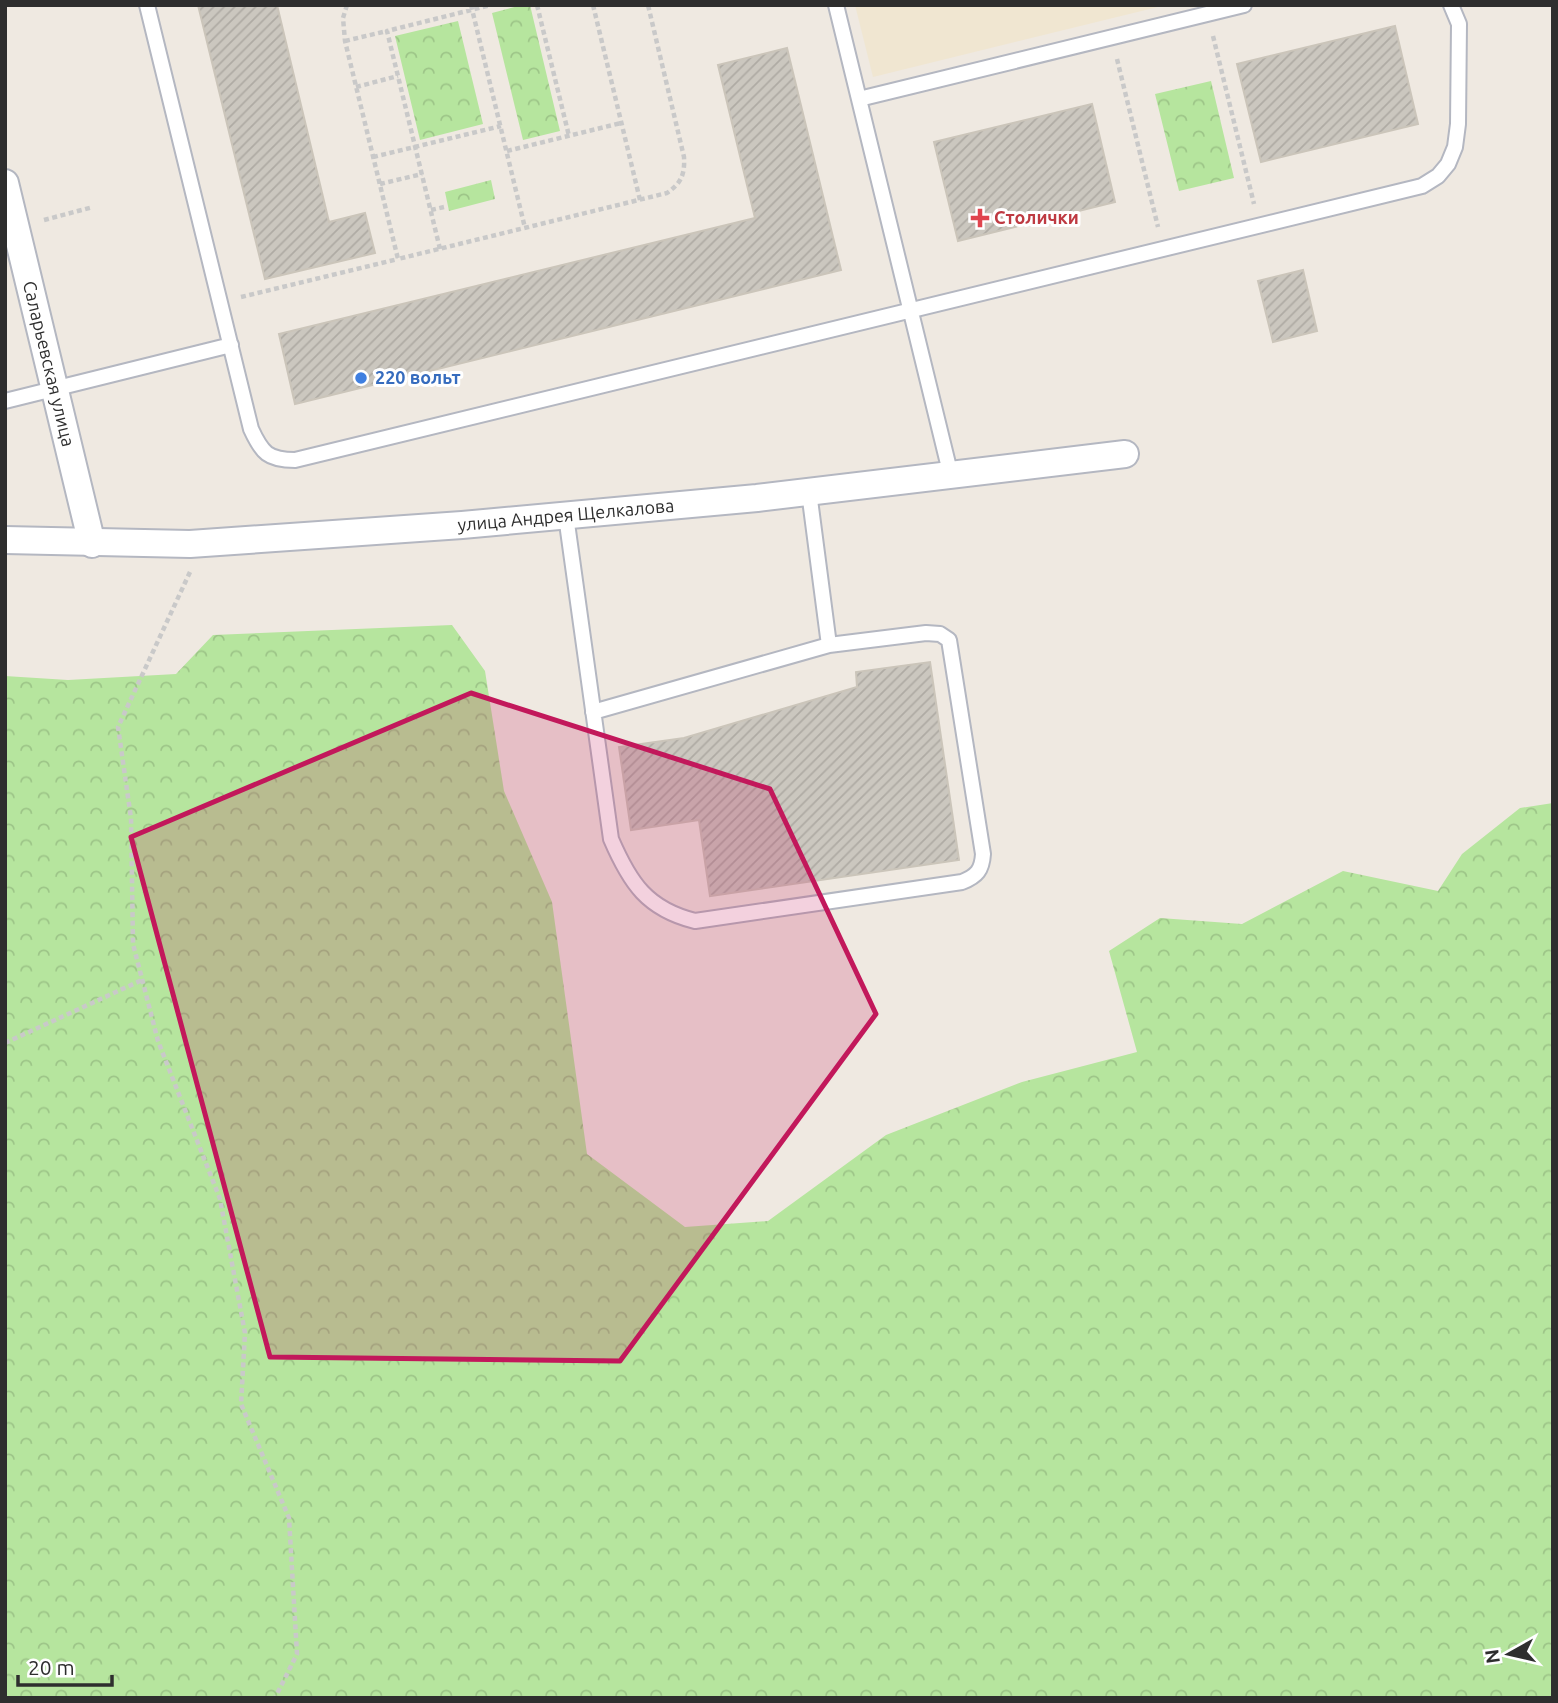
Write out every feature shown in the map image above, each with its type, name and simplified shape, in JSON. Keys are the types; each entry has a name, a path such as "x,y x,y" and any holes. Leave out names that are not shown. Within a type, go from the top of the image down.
{"street":[{"name":"Саларьевская улица","path":"5,183 92,544"},
{"name":"улица Андрея Щелкалова","path":"5,540 92,544 190,544 462,526 809,492 1125,454"}],"lane":[{"path":"148,5 251,429 259,447 268,456 279,460 295,460 1422,186 1438,176 1448,164 1455,147 1460,23 1451,5"},
{"path":"836,5 951,476"},
{"path":"859,99 1244,5"},
{"path":"5,401 230,345"},
{"path":"809,492 829,645"},
{"path":"566,516 593,712 611,839 624,870 650,900 672,915 695,921 962,882 975,877 982,867 949,640 940,634 926,633 829,645 593,712"}],"path":[{"path":"347,5 343,18 345,41 398,259"},
{"path":"345,41 472,7 491,5"},
{"path":"537,5 569,135"},
{"path":"593,5 640,200"},
{"path":"268,291 640,200 667,193 677,186 685,173 684,157 648,5"},
{"path":"472,7 525,228"},
{"path":"1208,14 1259,225"},
{"path":"387,31 440,248"},
{"path":"1112,37 1163,249"},
{"path":"356,87 398,76"},
{"path":"507,150 621,123"},
{"path":"373,157 501,126"},
{"path":"380,184 422,174"},
{"path":"16,226 93,207"},
{"path":"431,210 444,207"},
{"path":"191,569 118,727 131,817 133,944 158,1041 220,1199 245,1333 241,1405 289,1518 297,1654 275,1698"},
{"path":"5,1043 142,979"}],"highlighted area":[{"path":"471,693 770,789 876,1014 620,1361 270,1357 131,837"}],"shaded area":[{"path":"855,5 1166,5 873,77"}],"green space":[{"path":"530,5 560,131 523,140 492,13"},
{"path":"458,21 483,124 420,140 395,36"},
{"path":"1211,81 1234,178 1179,191 1155,94"},
{"path":"491,180 495,199 449,211 445,192"},
{"path":"452,625 485,671 504,791 552,902 587,1154 685,1227 768,1221 886,1135 1022,1082 1137,1052 1109,951 1160,918 1242,924 1343,871 1438,891 1462,854 1520,808 1553,803 1553,1698 5,1698 5,676 68,680 176,674 213,635"}],"building":[{"path":"198,5 277,5 329,222 365,213 375,253 265,279"},
{"path":"1395,26 1418,124 1261,162 1237,64"},
{"path":"787,48 841,270 295,404 279,334 755,218 718,65"},
{"path":"1092,104 1115,202 958,241 934,142"},
{"path":"1303,270 1317,331 1273,342 1258,281"},
{"path":"930,662 959,860 710,896 699,820 631,830 619,747 684,738 857,687 856,672"}],"place":[{"name":"Столички","path":"980,218"},
{"name":"220 вольт","path":"361,378"}]}
